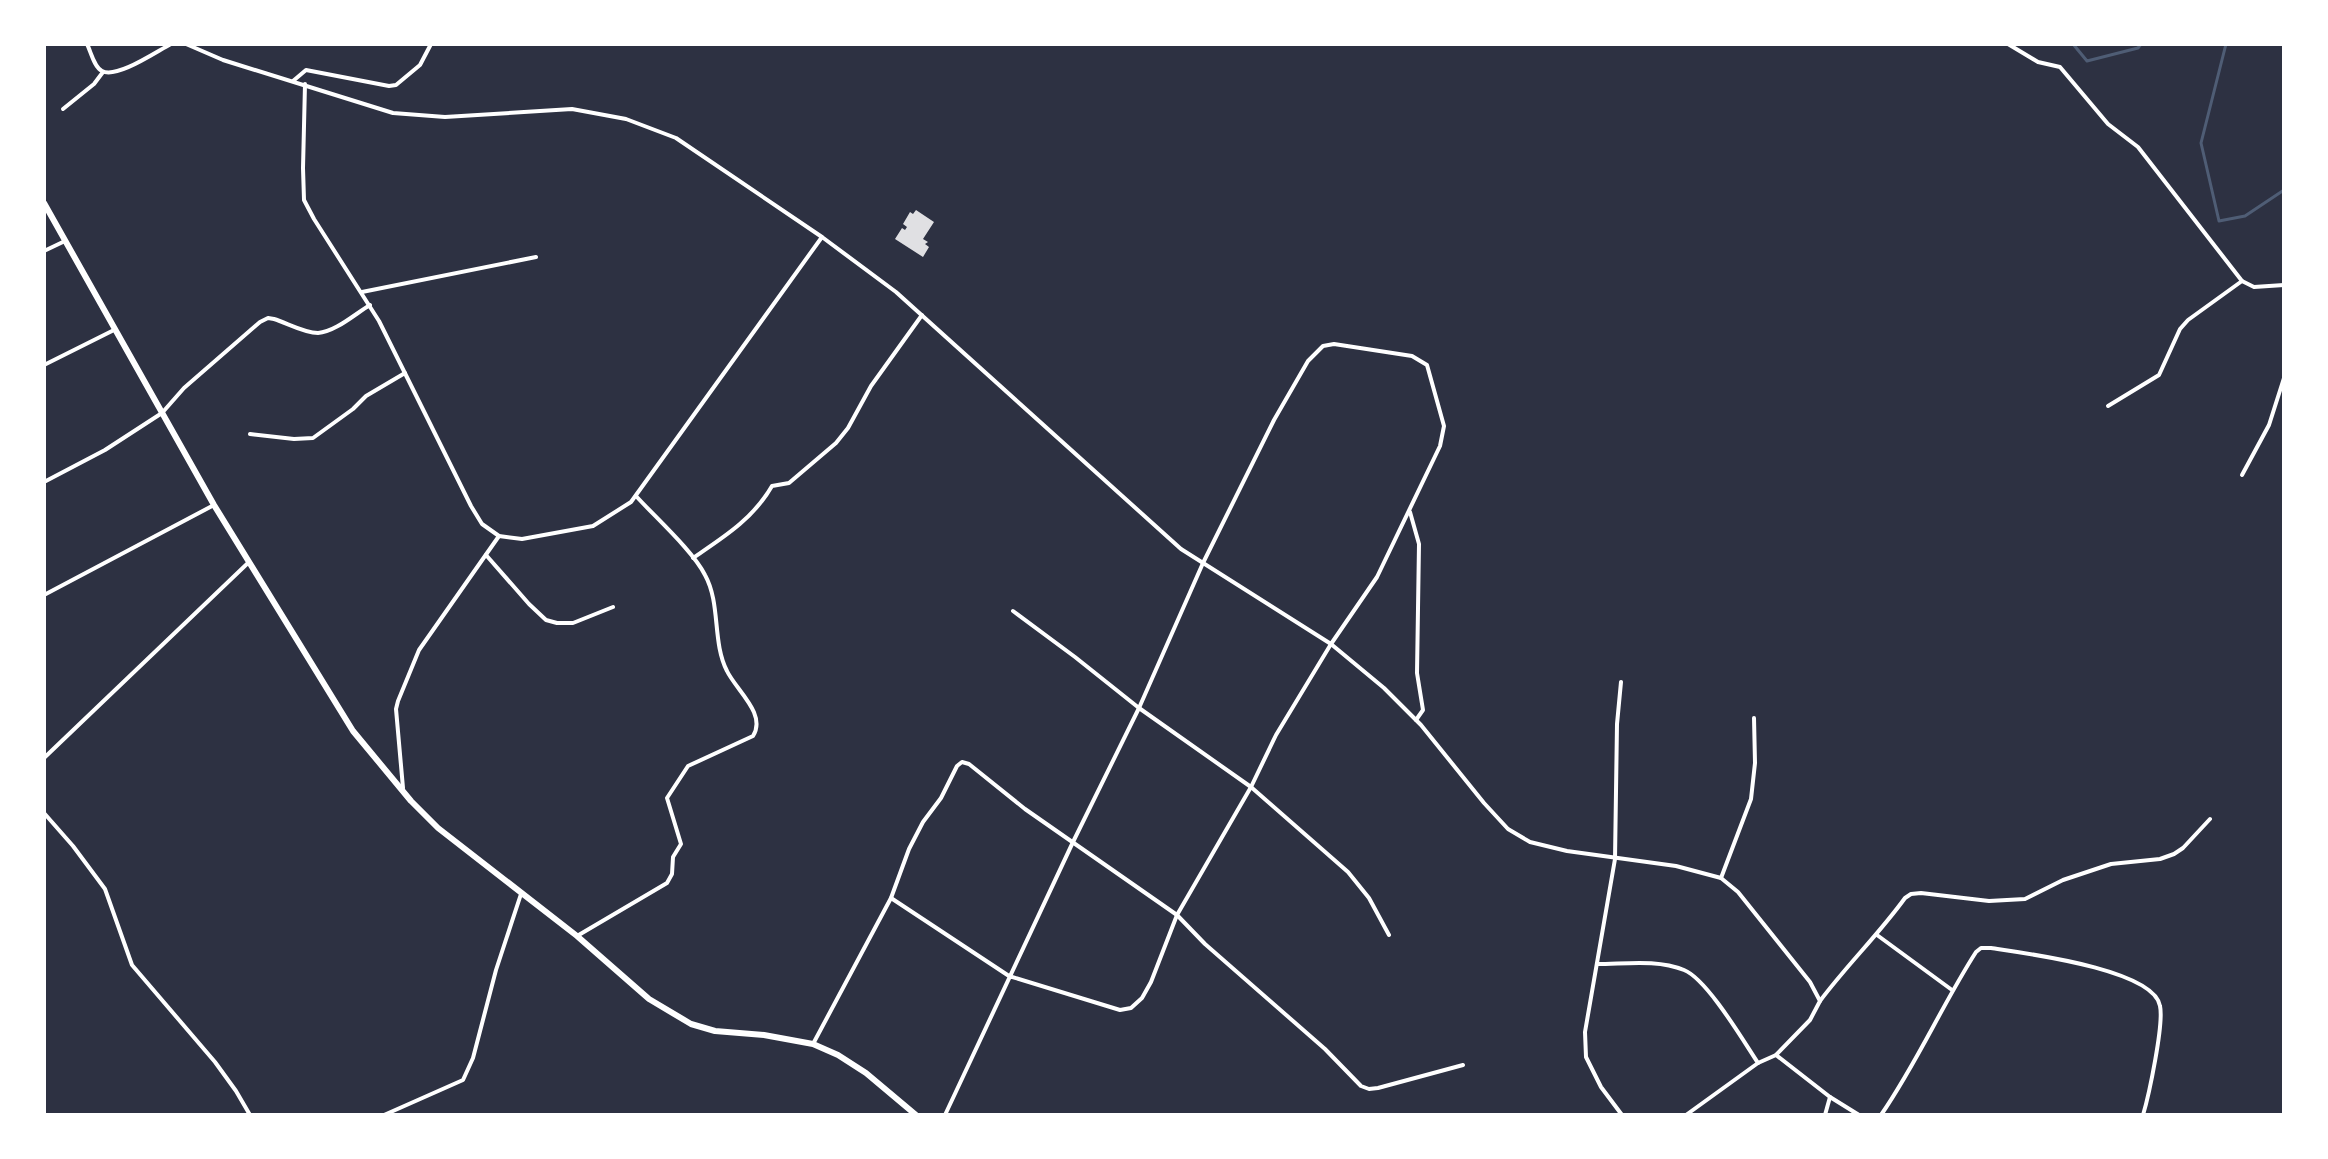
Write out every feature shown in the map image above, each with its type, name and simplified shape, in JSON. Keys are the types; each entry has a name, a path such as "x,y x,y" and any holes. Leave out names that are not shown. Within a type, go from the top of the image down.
{"main road":[{"path":"44,203 214,505 353,731 403,793 438,828 577,936 649,999 691,1024 715,1031 764,1035 813,1044 866,1073 916,1115"}],"street":[{"path":"87,44 103,72 121,71 171,44"},
{"path":"186,44 223,60 393,113 445,117 572,109 626,119 676,138 822,237 922,315 1181,549 1331,644 1384,688 1416,720 1508,829 1530,842 1567,851 1676,866 1721,878 1738,892 1810,982 1820,1001"},
{"path":"293,81 306,70 381,86 396,85 420,65 431,44"},
{"path":"2008,44 2038,62 2060,67 2108,124 2138,147 2242,281 2254,287 2284,285"},
{"path":"63,109 94,84 103,72"},
{"path":"305,84 304,200 370,305 471,506 482,524 499,536 522,539 593,526 613,515 636,496 822,237"},
{"path":"44,251 65,241"},
{"path":"362,292 536,257"},
{"path":"2108,406 2159,375 2180,329 2242,281"},
{"path":"44,482 105,450 162,413 184,388 260,322 268,318 314,333 321,332 370,305"},
{"path":"693,558 735,529 760,506 772,486 789,483 836,443 871,386 922,315"},
{"path":"44,365 114,330"},
{"path":"891,898 1009,976 1120,1010 1131,1008 1142,998 1177,915 1251,787 1276,735 1331,644 1377,577 1440,446 1444,426 1427,365 1412,356 1334,344 1323,346 1308,361 1274,420 1203,563 1139,708 1009,976 945,1115"},
{"path":"250,434 313,438 366,396 405,373"},
{"path":"2242,475 2269,425 2284,378"},
{"path":"577,936 667,883 672,874 672,861 681,844 667,798 688,766 753,736 757,728 753,710 721,656 710,585 704,573 636,496"},
{"path":"44,595 214,505"},
{"path":"1410,509 1419,544 1417,673 1423,710 1416,720"},
{"path":"403,793 396,709 398,701 419,650 499,536"},
{"path":"486,555 546,620 573,623 613,607"},
{"path":"44,758 249,562"},
{"path":"1013,611 1139,708 1251,787 1348,872 1369,898 1389,935"},
{"path":"1621,682 1617,724 1615,859 1585,1032 1586,1057 1601,1087 1622,1115"},
{"path":"1721,878 1751,799 1755,763 1754,718"},
{"path":"813,1044 891,898 916,835 962,762 969,764 1025,809 1177,915 1205,944 1325,1049 1361,1086 1378,1088 1463,1065"},
{"path":"44,813 105,889 132,965 215,1062 250,1115"},
{"path":"1686,1115 1758,1063 1776,1055 1810,1020 1844,969 1911,894 1989,901 2025,899 2063,880 2111,864 2160,859 2174,854 2210,819"},
{"path":"384,1115 463,1080 473,1058 496,970 521,894"},
{"path":"1877,935 1952,990"},
{"path":"1881,1115 1952,990 1981,948 2077,962 2119,974 2153,993 2161,1006 2143,1115"},
{"path":"1597,964 1658,964 1689,971 1702,983 1758,1063"},
{"path":"1776,1055 1830,1097 1859,1115"},
{"path":"1825,1115 1830,1097"}],"building":[{"path":"916,210 934,222 923,239 929,247 923,257 895,239 902,228 905,230 907,227 903,224 910,212 913,214"}],"waterway":[{"path":"2073,44 2087,61 2138,48 2141,44"},
{"path":"2226,44 2201,143 2219,221 2245,216 2284,190"}]}
